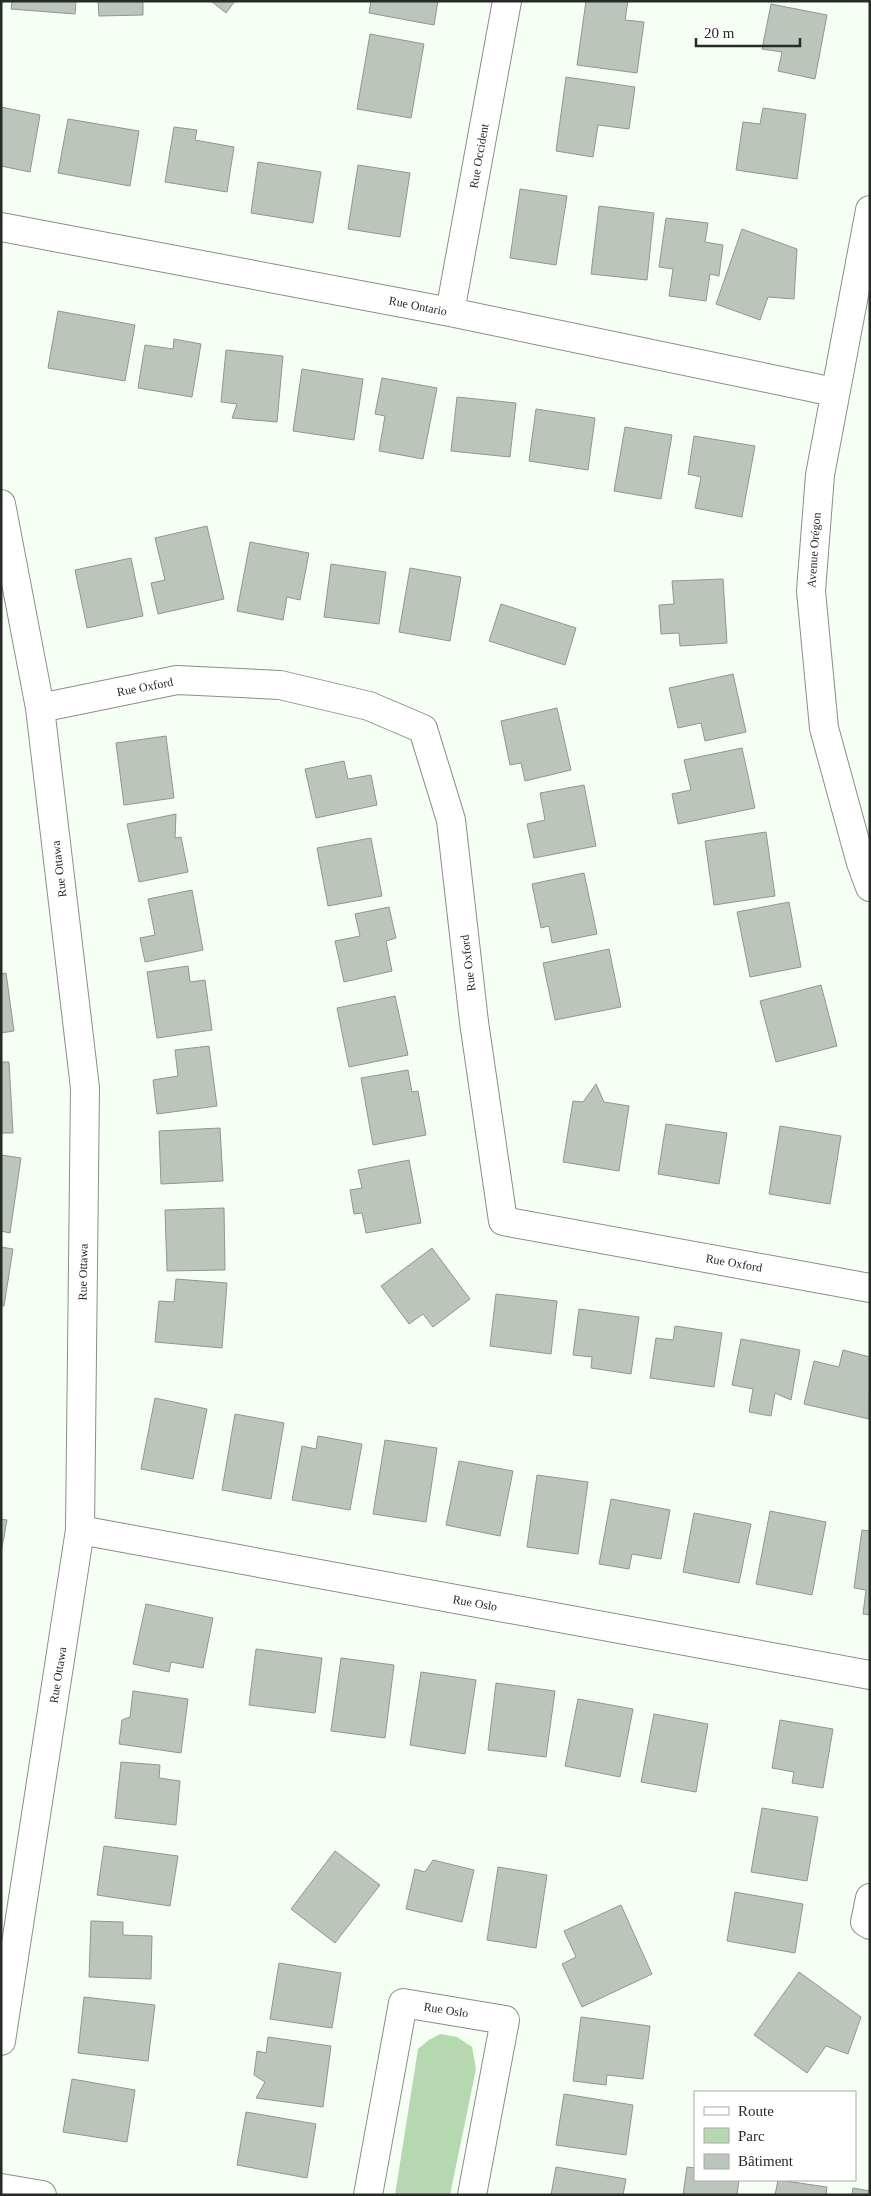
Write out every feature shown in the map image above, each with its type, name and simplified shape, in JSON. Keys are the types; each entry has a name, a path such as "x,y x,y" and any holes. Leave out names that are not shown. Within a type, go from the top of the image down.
{"street":[{"name":"Rue Occident","path":"450,312 507,1"},
{"name":"Avenue Orégon","path":"870,210 834,392 820,475 811,591 824,728 861,863 870,887"},
{"name":"Rue Ontario","path":"1,227 450,312 834,392"},
{"name":"Rue Ottawa","path":"1,504 40,708 85,1088 80,1530 1,2041"},
{"name":"Rue Oxford","path":"40,708 177,680 280,685 369,706 423,729 451,820 474,1022 503,1221 870,1288"},
{"name":"Rue Oslo","path":"80,1530 870,1676"},
{"path":"870,1898 865,1922 870,1925"},
{"name":"Rue Oslo","path":"368,2195 403,2003 505,2020 472,2195"},
{"path":"1,2188 42,2195"}],"green space":[{"path":"440,2034 457,2037 472,2047 476,2069 450,2195 395,2195 418,2049"}],"building":[{"path":"12,1 76,1 75,14 11,9"},
{"path":"98,1 143,1 143,15 99,16"},
{"path":"211,1 235,1 226,13"},
{"path":"371,1 438,1 434,25 369,13"},
{"path":"586,1 628,1 625,20 644,22 637,73 577,65"},
{"path":"771,4 827,15 815,79 778,71 782,52 762,49"},
{"path":"370,34 424,44 411,118 357,109"},
{"path":"566,77 635,87 629,129 598,125 593,157 556,151"},
{"path":"1,107 40,115 30,172 1,166"},
{"path":"763,108 806,114 797,179 736,170 743,122 760,124"},
{"path":"68,119 139,131 130,186 58,173"},
{"path":"174,127 197,130 195,140 234,147 227,192 165,182"},
{"path":"258,162 321,172 313,223 251,213"},
{"path":"358,165 410,173 400,237 348,229"},
{"path":"520,189 567,196 556,265 510,258"},
{"path":"599,206 654,213 647,280 591,274"},
{"path":"666,218 708,223 705,242 723,245 719,276 710,274 706,301 669,296 673,269 659,267"},
{"path":"742,229 797,249 794,299 768,297 760,320 716,304"},
{"path":"58,311 135,325 125,381 48,368"},
{"path":"174,339 201,344 192,397 138,388 145,345 173,349"},
{"path":"226,350 283,356 277,422 232,418 237,404 221,402"},
{"path":"302,369 363,379 354,440 293,431"},
{"path":"382,378 437,388 423,459 379,451 385,416 375,414"},
{"path":"457,397 516,403 510,457 451,451"},
{"path":"536,409 595,418 588,470 529,461"},
{"path":"625,427 672,435 661,499 614,491"},
{"path":"694,436 755,446 742,517 695,508 701,477 688,474"},
{"path":"207,526 224,599 158,614 151,583 165,580 155,538"},
{"path":"250,542 309,553 300,600 287,597 283,620 237,611"},
{"path":"131,558 143,616 87,628 75,570"},
{"path":"331,564 386,572 379,624 324,617"},
{"path":"410,568 461,577 450,641 399,632"},
{"path":"723,579 727,643 680,646 679,633 661,634 659,605 674,604 672,581"},
{"path":"501,604 576,628 565,665 489,641"},
{"path":"733,674 746,732 705,741 701,723 678,728 669,688"},
{"path":"557,708 571,770 525,781 521,763 510,765 501,721"},
{"path":"166,736 174,798 124,805 116,743"},
{"path":"742,748 755,808 678,824 672,794 691,790 684,760"},
{"path":"344,761 348,779 371,775 377,805 316,818 305,769"},
{"path":"584,785 596,846 534,858 527,824 545,820 540,793"},
{"path":"176,814 175,838 181,837 188,872 139,882 127,824"},
{"path":"766,832 775,896 714,905 705,841"},
{"path":"371,838 382,896 328,906 317,848"},
{"path":"584,873 597,934 552,943 549,926 541,928 532,884"},
{"path":"192,890 203,950 145,962 140,938 155,935 148,899"},
{"path":"789,902 801,967 750,977 737,912"},
{"path":"389,907 396,938 386,941 392,971 344,982 335,941 360,936 355,914"},
{"path":"609,949 621,1007 555,1020 543,963"},
{"path":"188,966 190,982 205,980 212,1030 157,1038 147,972"},
{"path":"6,973 14,1031 1,1033 1,974"},
{"path":"821,985 837,1046 776,1062 760,1001"},
{"path":"395,996 408,1055 349,1067 337,1008"},
{"path":"209,1046 217,1106 157,1114 153,1080 178,1076 175,1050"},
{"path":"1,1062 9,1062 13,1133 1,1133"},
{"path":"408,1070 412,1092 418,1091 426,1135 373,1145 361,1078"},
{"path":"596,1084 604,1102 629,1106 619,1171 563,1162 573,1101 583,1102"},
{"path":"666,1124 727,1133 719,1184 658,1174"},
{"path":"780,1126 841,1136 830,1204 769,1194"},
{"path":"220,1128 223,1181 161,1184 159,1131"},
{"path":"1,1155 21,1158 10,1233 1,1231"},
{"path":"409,1160 421,1223 366,1233 362,1213 354,1214 350,1190 362,1188 358,1170"},
{"path":"224,1208 225,1270 167,1271 165,1210"},
{"path":"1,1247 13,1249 4,1306 1,1306"},
{"path":"432,1248 470,1299 433,1327 423,1314 409,1324 381,1286"},
{"path":"176,1279 227,1283 222,1348 155,1342 159,1301 174,1302"},
{"path":"496,1294 557,1301 551,1354 490,1346"},
{"path":"579,1309 639,1317 631,1374 591,1368 592,1357 573,1355"},
{"path":"675,1326 722,1333 714,1387 650,1378 656,1338 673,1340"},
{"path":"741,1339 800,1350 791,1400 775,1393 771,1416 749,1412 753,1389 732,1385"},
{"path":"843,1350 870,1357 869,1419 804,1404 814,1361 839,1367"},
{"path":"155,1398 207,1409 193,1479 141,1469"},
{"path":"235,1414 284,1423 271,1499 222,1490"},
{"path":"318,1436 362,1444 350,1510 292,1500 302,1446 316,1449"},
{"path":"385,1440 437,1448 426,1522 373,1514"},
{"path":"459,1461 513,1471 500,1536 446,1525"},
{"path":"537,1475 588,1482 578,1554 527,1547"},
{"path":"611,1499 670,1510 661,1559 632,1554 629,1569 599,1564"},
{"path":"770,1511 826,1522 812,1595 756,1584"},
{"path":"694,1513 751,1524 739,1583 683,1572"},
{"path":"1,1519 7,1520 1,1553"},
{"path":"862,1530 870,1531 870,1615 863,1614 866,1590 854,1588"},
{"path":"146,1604 213,1618 203,1668 171,1662 169,1672 133,1664"},
{"path":"256,1649 322,1658 315,1713 249,1705"},
{"path":"341,1658 394,1665 385,1738 331,1731"},
{"path":"421,1672 476,1680 465,1754 410,1745"},
{"path":"496,1683 555,1691 546,1757 488,1750"},
{"path":"133,1691 188,1699 181,1753 119,1744 122,1720 130,1717"},
{"path":"578,1699 633,1709 620,1777 565,1766"},
{"path":"654,1714 708,1724 696,1792 641,1782"},
{"path":"780,1720 833,1729 823,1788 792,1783 794,1772 772,1768"},
{"path":"121,1762 160,1765 159,1778 180,1781 176,1825 115,1818"},
{"path":"762,1808 818,1817 807,1881 751,1872"},
{"path":"104,1846 178,1856 170,1906 97,1895"},
{"path":"335,1851 380,1885 335,1943 291,1909"},
{"path":"433,1860 474,1870 462,1922 406,1909 415,1869 425,1872"},
{"path":"498,1867 547,1875 536,1948 487,1940"},
{"path":"735,1892 803,1904 795,1953 727,1941"},
{"path":"621,1905 652,1974 582,2007 562,1964 576,1957 564,1931"},
{"path":"91,1921 123,1922 123,1935 152,1936 151,1979 89,1977"},
{"path":"279,1963 341,1973 332,2028 270,2019"},
{"path":"799,1972 861,2017 848,2054 826,2046 807,2073 754,2035"},
{"path":"84,1997 155,2005 148,2061 78,2053"},
{"path":"581,2017 650,2026 643,2079 607,2075 606,2085 573,2081"},
{"path":"268,2037 331,2046 323,2107 256,2098 265,2082 254,2075 257,2051 266,2053"},
{"path":"72,2079 135,2090 127,2142 63,2132"},
{"path":"564,2094 633,2105 626,2155 556,2145"},
{"path":"246,2112 316,2124 307,2178 237,2165"},
{"path":"556,2167 626,2179 623,2195 551,2195"},
{"path":"687,2167 694,2168 694,2181 739,2181 737,2195 683,2195"},
{"path":"778,2181 827,2187 826,2195 775,2195"},
{"path":"853,2188 870,2191 870,2195 852,2195"}]}
